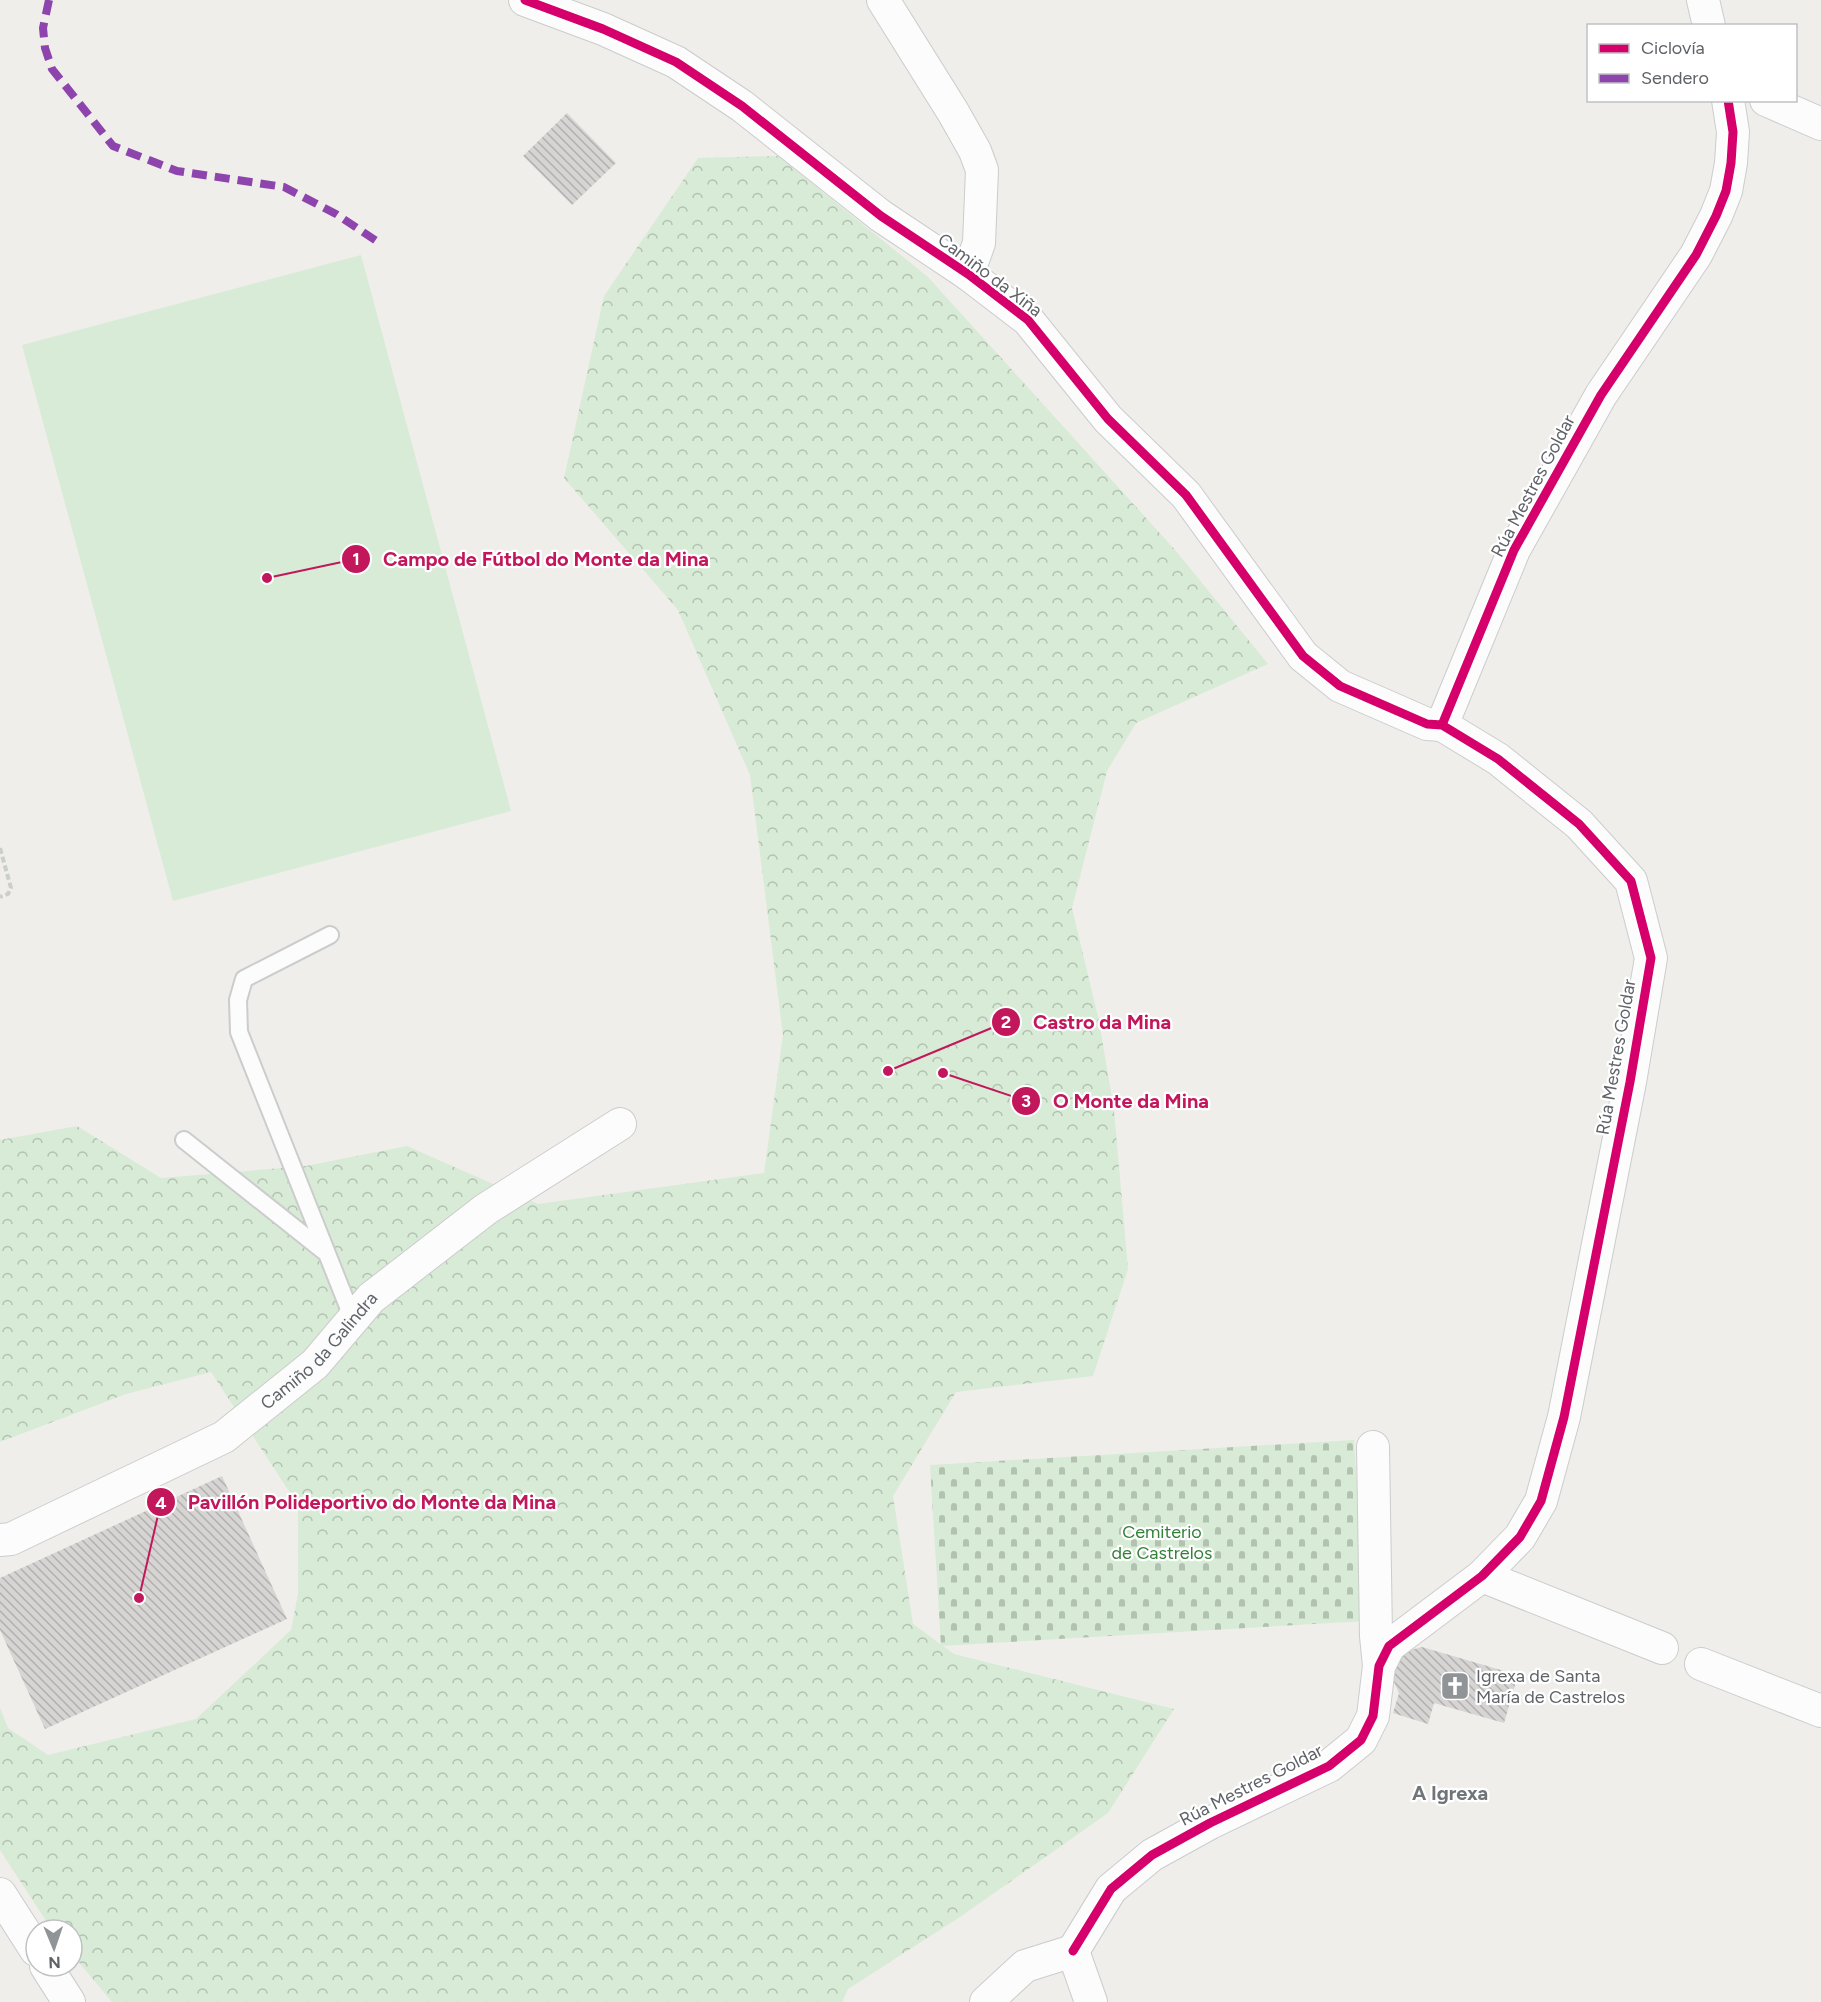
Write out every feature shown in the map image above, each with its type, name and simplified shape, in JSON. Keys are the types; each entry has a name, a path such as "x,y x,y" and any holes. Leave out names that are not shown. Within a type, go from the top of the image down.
{"street":[{"name":"Camiño da Xiña","path":"525,0 603,29 676,62 742,106 881,216 968,274 1028,320 1108,419 1186,495 1303,656 1340,686 1427,724 1442,725"},
{"path":"884,0 953,112 975,151 982,170 979,243 968,274"},
{"path":"1703,0 1709,24"},
{"name":"Rúa Mestres Goldar","path":"1379,1666 1389,1646 1482,1576 1520,1537 1541,1501 1564,1417 1630,1082 1651,958 1631,881 1578,824 1498,759 1442,725 1514,550 1601,395 1696,255 1716,216 1726,191 1731,163 1733,132 1728,102"},
{"path":"1771,102 1821,124"},
{"name":"Camiño da Galindra","path":"0,1540 11,1539 224,1437 315,1364 371,1298 486,1209 620,1124"},
{"name":"Rúa Mestres Goldar","path":"1072,1951 1111,1889 1152,1856 1210,1823 1329,1766 1361,1740 1373,1716 1379,1666 1376,1636 1372,1447"},
{"path":"1482,1576 1662,1648"},
{"path":"1701,1664 1821,1711"},
{"path":"0,1894 24,1931"},
{"path":"986,2002 1025,1966 1072,1951 1091,2002"},
{"path":"54,1978 69,2002"}],"lane":[{"path":"330,934 244,979 238,1000 238,1032 353,1319"},
{"path":"184,1140 327,1253"}],"path":[{"path":"0,848 11,888 8,894 0,897"}],"green space":[{"path":"778,156 928,277 1176,551 1268,664 1136,723 1107,771 1072,908 1099,1021 1114,1110 1128,1269 1093,1376 956,1392 893,1496 913,1624 954,1654 1174,1709 1108,1813 963,1915 848,1989 842,2002 112,2002 84,1968 84,1918 44,1918 0,1850 0,1708 8,1728 48,1755 196,1719 291,1630 298,1594 298,1505 211,1372 126,1394 0,1442 0,1140 77,1126 161,1178 306,1166 407,1146 538,1204 764,1173 783,1035 750,775 678,610 564,478 604,296 698,158"},
{"path":"361,255 511,811 173,901 22,345"},
{"name":"Cemiterio de Castrelos","path":"1354,1440 1365,1621 941,1646 930,1465"}],"building":[{"path":"567,113 616,163 572,205 523,156"},
{"path":"222,1476 287,1619 45,1729 0,1630 0,1578"},
{"name":"Igrexa de Santa María de Castrelos","path":"1422,1647 1518,1675 1504,1723 1434,1703 1428,1724 1393,1713 1399,1693 1393,1680 1395,1666 1403,1652"}],"marked path":[{"path":"49,0 43,28 45,48 52,69 113,146 177,171 284,187 336,214 378,242"}],"cycle path":[{"path":"525,0 603,29 676,62 742,106 881,216 968,274 1028,320 1108,419 1186,495 1303,656 1340,686 1427,724 1442,725"},
{"path":"1073,1951 1111,1889 1152,1855 1210,1823 1329,1766 1361,1740 1373,1716 1379,1666 1389,1646 1482,1576 1520,1537 1541,1501 1564,1417 1630,1082 1651,958 1631,881 1579,824 1498,759 1442,725 1514,550 1601,395 1696,255 1716,216 1726,191 1731,163 1733,132 1728,102"}],"place":[{"name":"Campo de Fútbol do Monte da Mina","path":"267,578"},
{"name":"Castro da Mina","path":"888,1071"},
{"name":"O Monte da Mina","path":"943,1073"},
{"name":"Pavillón Polideportivo do Monte da Mina","path":"139,1598"},
{"name":"Igrexa de Santa María de Castrelos","path":"1455,1686"}],"district":[{"name":"A Igrexa","path":"1450,1793"}]}
